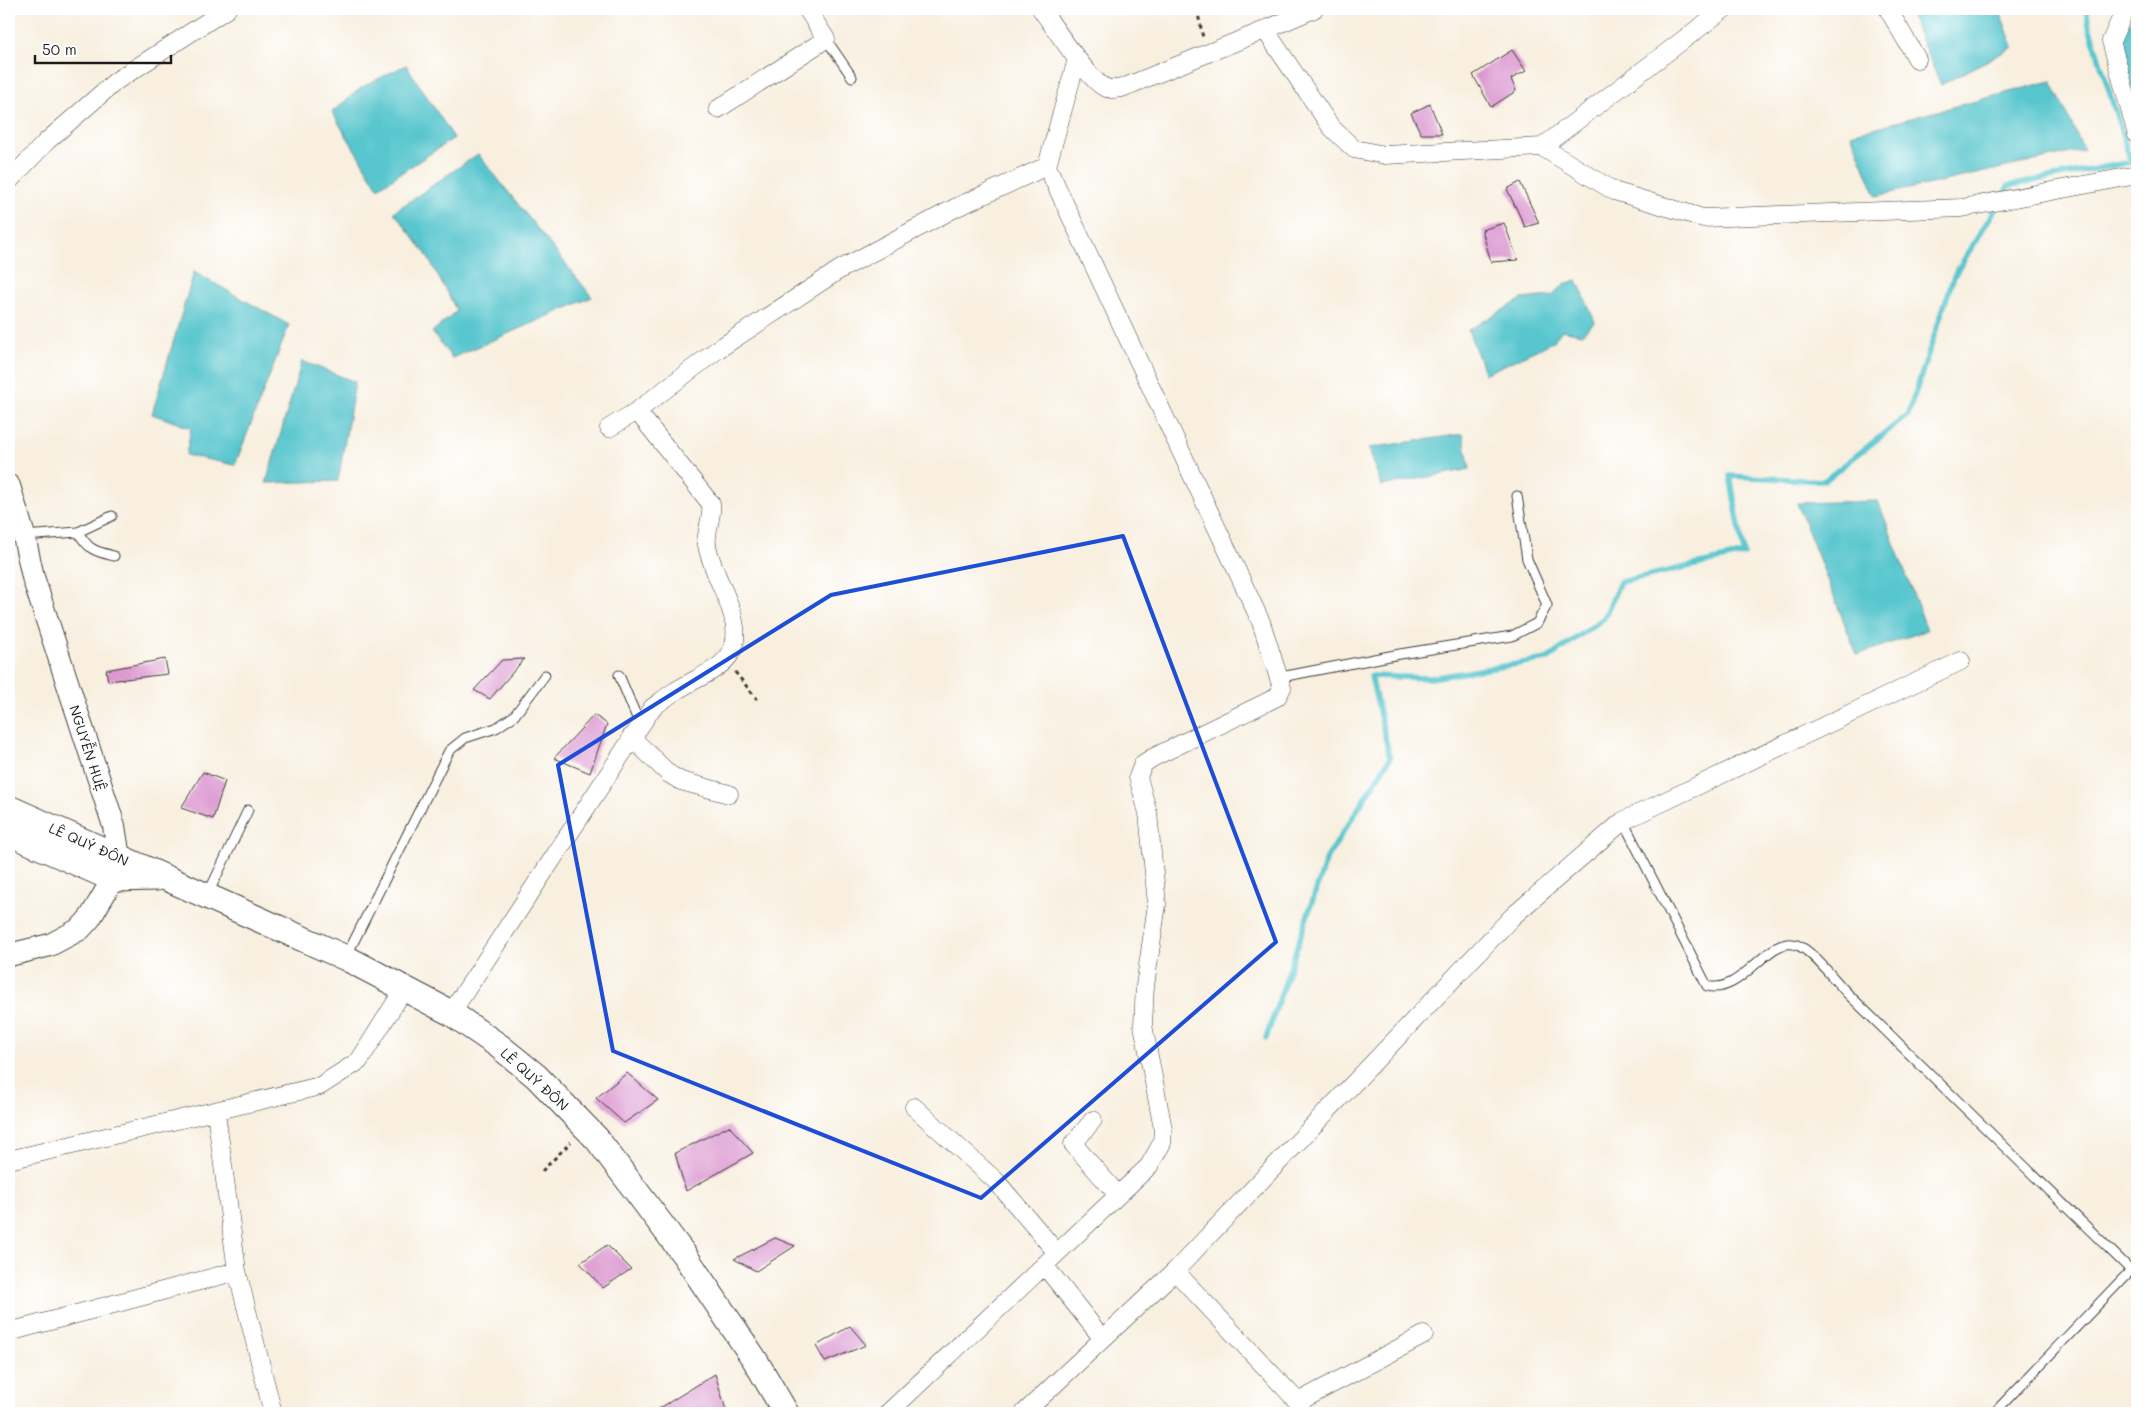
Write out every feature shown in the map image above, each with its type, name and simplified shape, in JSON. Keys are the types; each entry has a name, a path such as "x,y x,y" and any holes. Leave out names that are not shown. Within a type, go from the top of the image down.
{"main road":[{"name":"LÊ QUÝ ĐÔN","path":"9,808 116,869"},
{"name":"LÊ QUÝ ĐÔN","path":"9,833 116,869 169,878 206,897 346,958 450,1014 499,1046 536,1076 586,1127 685,1256 755,1360 786,1413"}],"street":[{"path":"9,181 47,141 116,81 227,9"},
{"path":"718,109 826,39 808,9"},
{"path":"1040,9 1077,59 1101,86 1111,90 1122,88 1314,9"},
{"path":"1542,147 1724,9"},
{"path":"1888,9 1917,59"},
{"path":"2128,9 2123,14 2111,41 2137,136"},
{"path":"1265,30 1331,127 1354,149 1385,154 1542,147 1614,192 1703,218 1962,208 2137,175"},
{"path":"888,1413 1149,1166 1162,1143 1163,1129 1143,1025 1146,977 1157,904 1148,813 1138,777 1143,764 1152,758 1277,697 1282,688 1281,677 1261,622 1047,166 1077,59"},
{"path":"609,428 637,411 717,350 839,270 955,208 1047,166"},
{"path":"450,1014 652,708 674,692 707,675 725,660 735,646 737,631 707,545 707,530 712,515 711,504 637,411"},
{"name":"NGUYỄN HUỆ","path":"9,486 24,536 33,577 114,826 116,869"},
{"path":"1024,1413 1175,1271 1513,916 1623,821 1961,661"},
{"path":"636,731 675,777 729,794"},
{"path":"9,955 50,945 80,929 90,918 116,869"},
{"path":"9,1160 320,1086 359,1061 404,989"},
{"path":"914,1107 996,1181 1057,1253"},
{"path":"216,1112 237,1271 273,1413"},
{"path":"1093,1120 1073,1144 1118,1195"},
{"path":"1044,1265 1103,1339"},
{"path":"9,1332 237,1271"},
{"path":"1175,1271 1304,1407 1424,1335"}],"lane":[{"path":"826,39 852,77"},
{"path":"1281,677 1400,654 1512,636 1537,623 1547,605 1527,559 1517,496"},
{"path":"24,536 78,532 112,516"},
{"path":"78,532 86,546 94,551 114,556"},
{"path":"346,958 449,751 465,738 496,728 514,716 545,675"},
{"path":"619,675 636,731"},
{"path":"206,897 248,810"},
{"path":"1623,821 1707,986 1716,989 1728,985 1772,951 1786,944 1797,944 1809,953 1854,1000 2134,1273 1994,1413"}],"path":[{"path":"1197,9 1205,54"},
{"path":"725,660 757,699"},
{"path":"542,1170 586,1127"}],"highlighted area":[{"path":"1123,536 1276,942 981,1198 613,1051 558,765 831,595"}],"water":[{"path":"1908,9 1999,9 2013,47 1941,85"},
{"path":"2137,16 2137,113 2125,75 2121,48 2122,36 2127,25"},
{"path":"406,65 454,138 378,188 332,112 362,87"},
{"path":"2051,81 2084,150 1876,196 1851,134"},
{"path":"478,154 592,297 452,358 432,332 457,311 426,254 394,212"},
{"path":"194,272 289,325 235,465 186,455 191,428 152,414"},
{"path":"1577,280 1595,322 1582,334 1562,330 1553,342 1485,374 1468,330 1522,299 1552,296 1564,284"},
{"path":"302,361 355,382 338,481 266,483"},
{"path":"1463,434 1470,469 1381,486 1369,448"},
{"path":"1878,501 1927,630 1857,655 1797,503"}],"building":[{"path":"1512,50 1526,71 1511,79 1516,91 1491,107 1473,75"},
{"path":"1430,104 1442,134 1421,134 1411,113"},
{"path":"1520,182 1539,223 1525,227 1507,189"},
{"path":"1504,223 1518,260 1491,262 1482,230"},
{"path":"165,659 168,674 108,681 106,670"},
{"path":"524,659 490,699 474,690 502,660"},
{"path":"594,715 607,724 590,773 554,758"},
{"path":"203,772 225,781 213,819 181,808"},
{"path":"627,1073 658,1100 624,1123 596,1098"},
{"path":"729,1126 753,1153 686,1191 675,1153"},
{"path":"775,1238 795,1246 756,1271 734,1259"},
{"path":"607,1245 631,1269 603,1288 580,1263"},
{"path":"850,1326 866,1345 825,1362 816,1346"},
{"path":"715,1374 727,1413 652,1413"}],"waterway":[{"path":"2003,196 2008,186 2131,162 2089,26 2086,9"},
{"path":"1266,1038 1327,858 1390,758 1371,676 1431,678 1547,659 1604,618 1620,582 1744,554 1730,476 1824,481 1908,415 1954,276 1997,206"}]}
